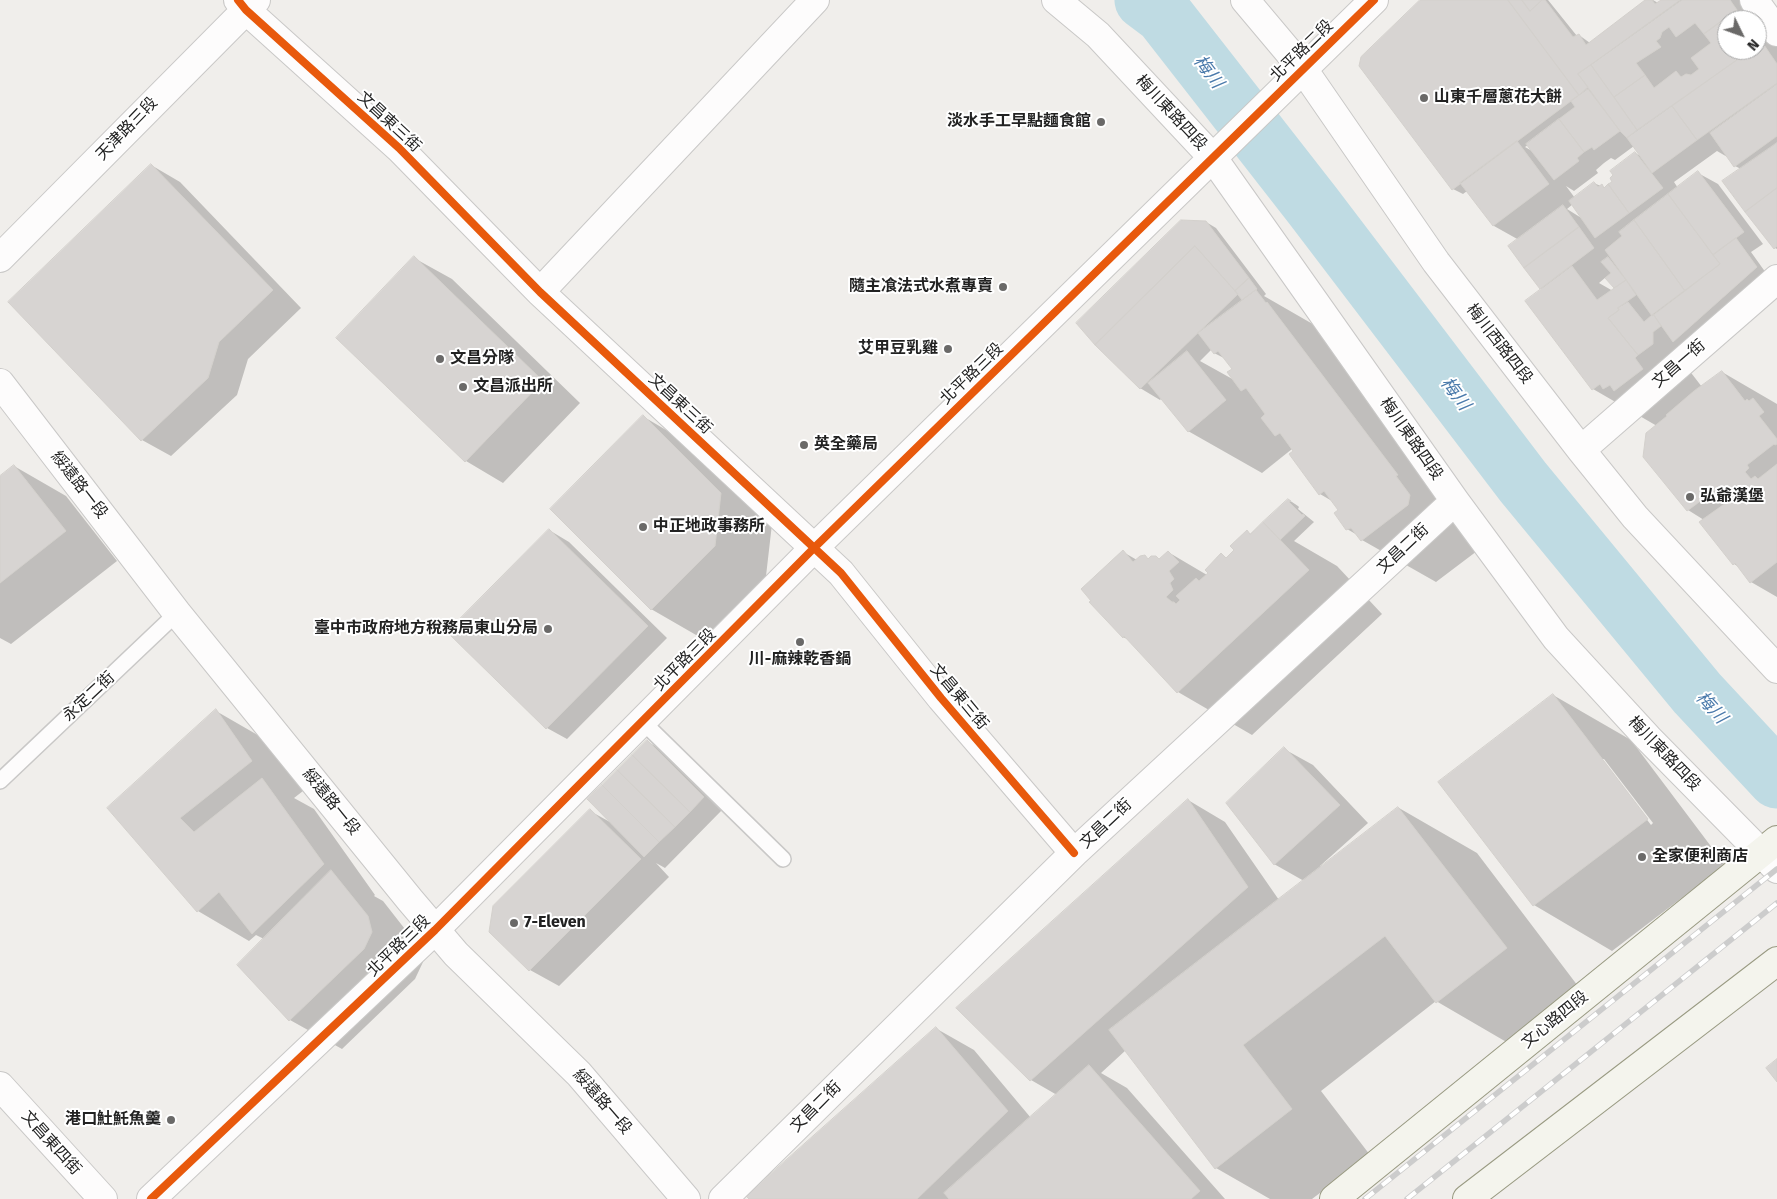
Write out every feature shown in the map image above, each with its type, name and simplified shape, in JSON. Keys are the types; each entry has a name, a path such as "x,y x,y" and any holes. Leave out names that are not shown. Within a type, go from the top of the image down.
{"main road":[{"name":"文心路四段","path":"1334,1199 1772,854"},
{"path":"1467,1199 1777,961"}],"street":[{"path":"540,292 815,0"},
{"name":"梅川東路四段","path":"1056,0 1098,35 1213,158 1455,501 1556,638 1648,738 1772,854"},
{"name":"梅川西路四段","path":"1245,0 1303,69 1436,262 1581,450 1635,517 1777,670"},
{"name":"北平路二段","path":"1235,136 1374,0"},
{"path":"1754,0 1777,32"},
{"name":"文昌東三街","path":"247,3 399,148 540,292 841,573 941,698 1074,853"},
{"name":"天津路三段","path":"0,258 247,3"},
{"name":"北平路三段","path":"151,1199 436,930 814,548 1235,136"},
{"name":"文昌一街","path":"1581,450 1777,279"},
{"name":"綏遠路一段","path":"0,383 177,614 456,954 578,1074 686,1199"},
{"name":"文昌二街","path":"723,1199 1074,853 1455,501"},
{"name":"文昌東四街","path":"0,1086 103,1199"}],"lane":[{"name":"永定二街","path":"0,781 177,614"},
{"path":"643,722 783,859"}],"building":[{"path":"1420,0 1508,0 1579,95 1452,190 1359,66 1361,57"},
{"path":"1508,0 1522,0 1530,11 1542,0 1545,0 1573,37 1579,34 1586,45 1645,0 1652,0 1655,4 1661,0 1680,0 1578,74 1588,87 1579,95"},
{"path":"1522,0 1542,0 1530,11"},
{"path":"1682,0 1730,0 1737,10 1717,10 1717,25 1704,34 1695,23 1676,37 1669,27 1662,32 1660,38 1656,41 1661,47 1636,63 1645,75 1614,97 1591,65"},
{"path":"1717,25 1717,60 1737,60 1637,130 1614,97 1645,75 1654,88 1676,71 1681,77 1686,74 1691,75 1699,69 1691,58 1711,43 1704,34"},
{"path":"1767,49 1777,64 1777,83 1697,140 1672,106 1737,60 1767,60"},
{"path":"1591,65 1637,130 1627,138 1578,74"},
{"path":"1777,84 1777,136 1734,167 1710,133"},
{"path":"1588,89 1620,131 1594,150 1592,147 1584,152 1559,119 1575,107 1571,101"},
{"path":"1672,106 1697,140 1652,173 1627,138"},
{"path":"1559,119 1584,152 1577,158 1579,161 1554,180 1526,144"},
{"path":"1517,141 1549,184 1493,226 1460,183"},
{"path":"1777,143 1777,188 1745,212 1722,181"},
{"path":"1635,152 1663,188 1629,213 1608,184 1612,182 1610,178 1613,175 1610,171"},
{"path":"151,164 273,290 219,342 208,378 141,441 8,302"},
{"path":"1698,171 1744,232 1713,255 1668,194"},
{"path":"1594,182 1598,187 1602,184 1604,188 1608,184 1629,213 1595,238 1569,201"},
{"path":"1777,188 1777,246 1774,249 1745,212"},
{"path":"1668,194 1720,264 1685,291 1634,220"},
{"path":"1563,205 1579,227 1524,268 1508,246"},
{"path":"1181,220 1206,221 1249,278 1235,291 1195,246 1095,345 1076,323"},
{"path":"1634,220 1685,291 1652,316 1605,250 1622,236 1619,232"},
{"path":"1579,227 1594,248 1540,289 1524,268"},
{"path":"1736,238 1757,267 1673,342 1653,314 1720,264 1713,255"},
{"path":"1195,246 1238,294 1140,389 1095,345"},
{"name":"文昌分隊","path":"414,256 543,381 465,462 336,338"},
{"path":"1608,257 1626,280 1614,288 1605,278 1611,273 1601,262"},
{"path":"1572,266 1597,300 1626,280 1636,295 1608,318 1638,355 1635,358 1643,369 1614,391 1610,385 1603,389 1600,384 1592,390 1525,301"},
{"path":"1249,278 1257,289 1242,300 1235,291"},
{"path":"1256,290 1398,475 1396,476 1410,495 1408,505 1361,541 1351,528 1346,530 1334,513 1338,510 1324,491 1319,495 1289,454 1293,451 1280,433 1275,436 1261,418 1265,414 1246,388 1241,391 1227,372 1232,369 1218,351 1214,354 1198,333"},
{"path":"1628,302 1644,322 1653,314 1661,326 1653,332 1653,344 1638,355 1608,318 1619,310 1618,308"},
{"path":"1187,351 1226,400 1188,432 1148,383"},
{"path":"1722,371 1745,401 1753,398 1764,412 1759,416 1777,439 1777,444 1774,444 1747,465 1749,468 1745,472 1751,479 1755,476 1758,479 1777,464 1777,562 1750,583 1699,522 1730,500 1731,497 1722,485 1687,511 1643,457 1646,433 1694,391"},
{"name":"中正地政事務所","path":"643,415 721,493 715,546 651,610 550,509"},
{"path":"14,465 66,531 0,583 0,476"},
{"path":"1288,499 1305,516 1280,540 1263,522"},
{"path":"1263,522 1309,570 1177,693 1124,636 1123,638 1089,602 1091,601 1081,589 1123,550 1133,562 1140,556 1145,555 1148,559 1151,556 1156,556 1159,559 1168,551 1179,562 1169,571 1174,579 1170,583 1173,590 1166,597 1176,604 1180,600 1176,596 1196,578 1199,581 1208,573 1205,570 1221,553 1226,558 1234,550 1230,546 1247,530 1250,534"},
{"name":"臺中市政府地方稅務局東山分局","path":"549,529 648,626 546,729 447,632"},
{"path":"1553,694 1648,819 1533,906 1438,782"},
{"path":"216,709 252,761 180,818 194,832 262,778 324,864 252,934 219,892 197,912 107,808"},
{"path":"647,740 704,797 690,812 632,755"},
{"path":"1284,747 1340,805 1274,865 1226,803"},
{"path":"632,755 690,812 675,827 617,770"},
{"path":"617,770 675,827 659,842 602,785"},
{"path":"602,785 659,842 644,857 587,799"},
{"path":"1188,799 1248,887 1030,1081 956,1008"},
{"path":"1398,807 1507,948 1436,1003 1385,936 1243,1045 1292,1109 1215,1169 1109,1030"},
{"path":"590,809 641,859 529,971 489,932 493,906"},
{"path":"331,870 368,916 372,932 364,949 289,1021 237,965"},
{"path":"936,1027 1008,1111 917,1199 749,1199 746,1196"},
{"path":"1777,1059 1777,1082 1766,1068"},
{"path":"1089,1065 1200,1191 1191,1199 949,1199 944,1193"}],"waterway":[{"name":"梅川","path":"1144,0 1164,15 1313,206 1523,482 1697,693 1777,779"}],"railway":[{"path":"1365,1199 1777,869"},
{"path":"1407,1199 1777,903"}],"cycle path":[{"path":"238,0 246,10 399,148 540,292 841,573 941,698 1074,853"},
{"path":"151,1199 435,930 814,548 1374,0"}],"place":[{"name":"山東千層蔥花大餅","path":"1424,98"},
{"name":"淡水手工早點麵食館","path":"1101,122"},
{"name":"隨主飡法式水煮專賣","path":"1003,287"},
{"name":"艾甲豆乳雞","path":"948,349"},
{"name":"文昌分隊","path":"440,359"},
{"name":"文昌派出所","path":"463,387"},
{"name":"英全藥局","path":"804,445"},
{"name":"弘爺漢堡","path":"1690,497"},
{"name":"中正地政事務所","path":"643,527"},
{"name":"臺中市政府地方稅務局東山分局","path":"548,629"},
{"name":"川-麻辣乾香鍋","path":"800,642"},
{"name":"全家便利商店","path":"1642,857"},
{"name":"7-Eleven","path":"514,923"},
{"name":"港口𩵚魠魚羹","path":"171,1120"}]}
